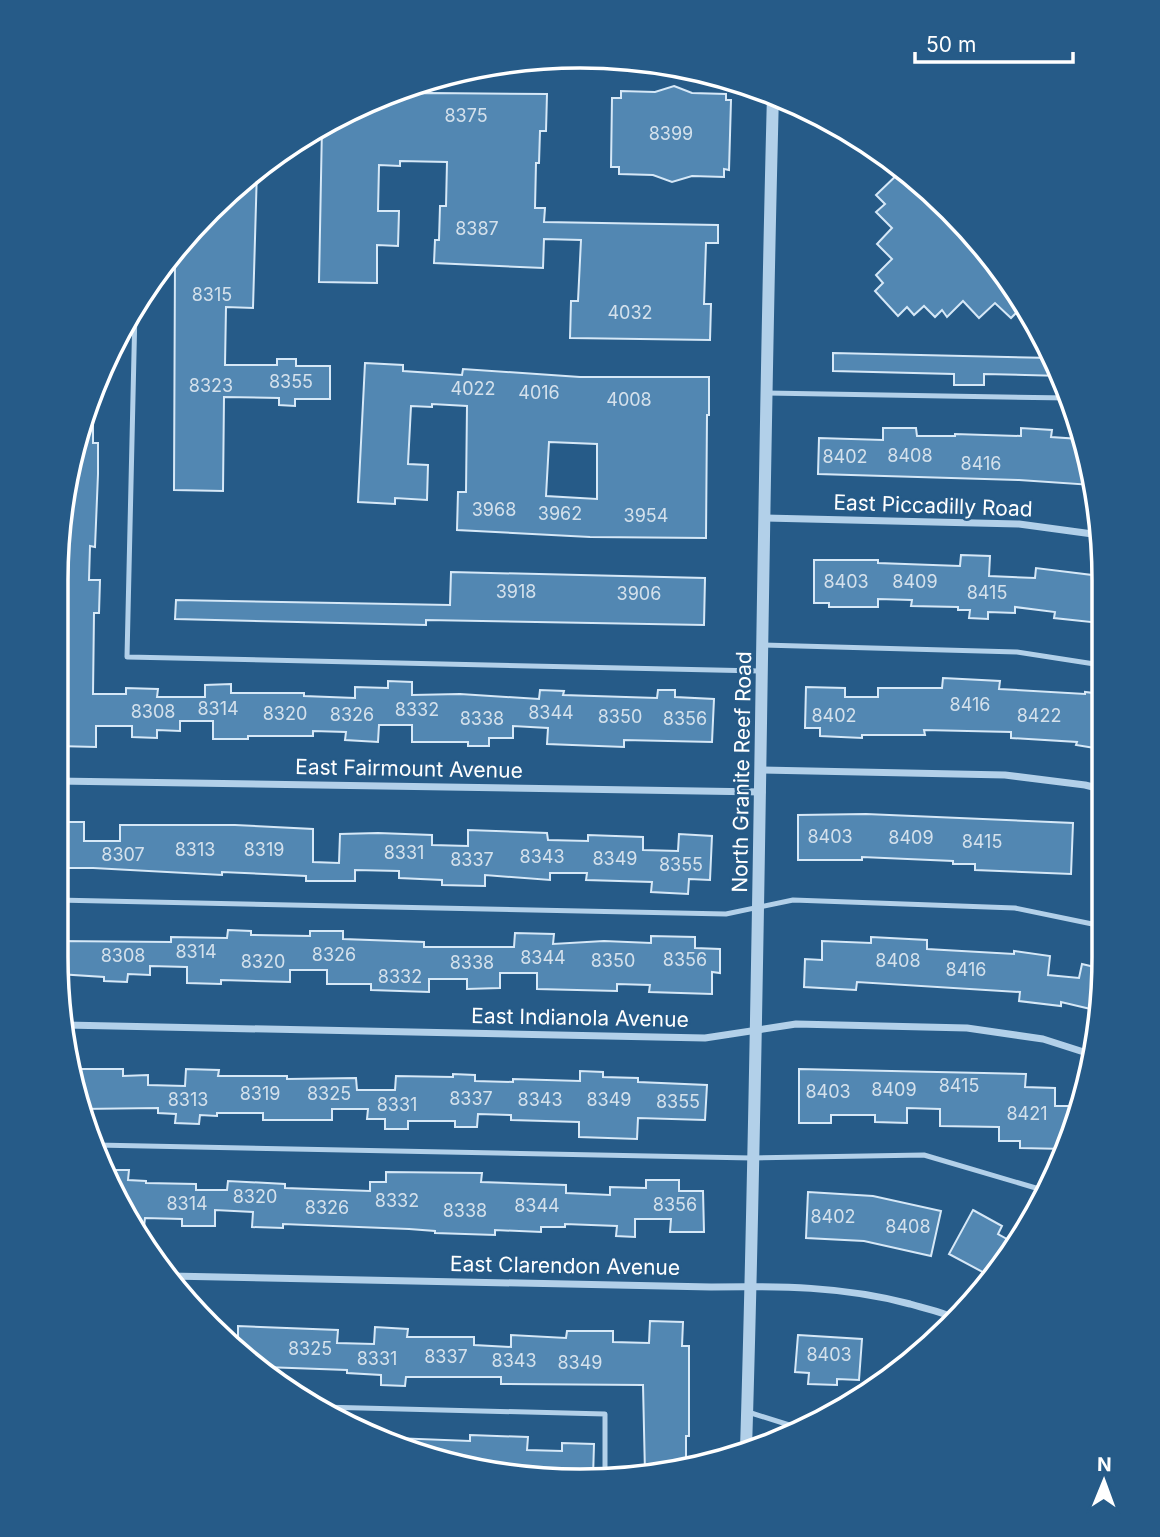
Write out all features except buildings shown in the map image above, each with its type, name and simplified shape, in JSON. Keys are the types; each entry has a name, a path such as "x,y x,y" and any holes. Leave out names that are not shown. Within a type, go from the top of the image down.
{"street":[{"name":"North Granite Reef Road","path":"746,1441 762,792 766,393 773,106"},
{"name":"East Piccadilly Road","path":"765,518 1019,524 1089,533"},
{"path":"762,770 1005,775 1092,787"},
{"name":"East Fairmount Avenue","path":"68,781 762,792"},
{"name":"East Indianola Avenue","path":"73,1025 705,1038 796,1024 967,1028 1043,1039 1083,1052"},
{"name":"East Clarendon Avenue","path":"180,1276 800,1286 879,1295 947,1314"}],"lane":[{"path":"135,329 127,657 763,671"},
{"path":"766,393 1058,398"},
{"path":"763,645 1017,652 1092,664"},
{"path":"68,900 726,914 793,900 1015,908 1092,924"},
{"path":"104,1145 752,1158 924,1155 1036,1188"},
{"path":"340,1408 605,1413 605,1468"},
{"path":"748,1412 788,1425"}]}
